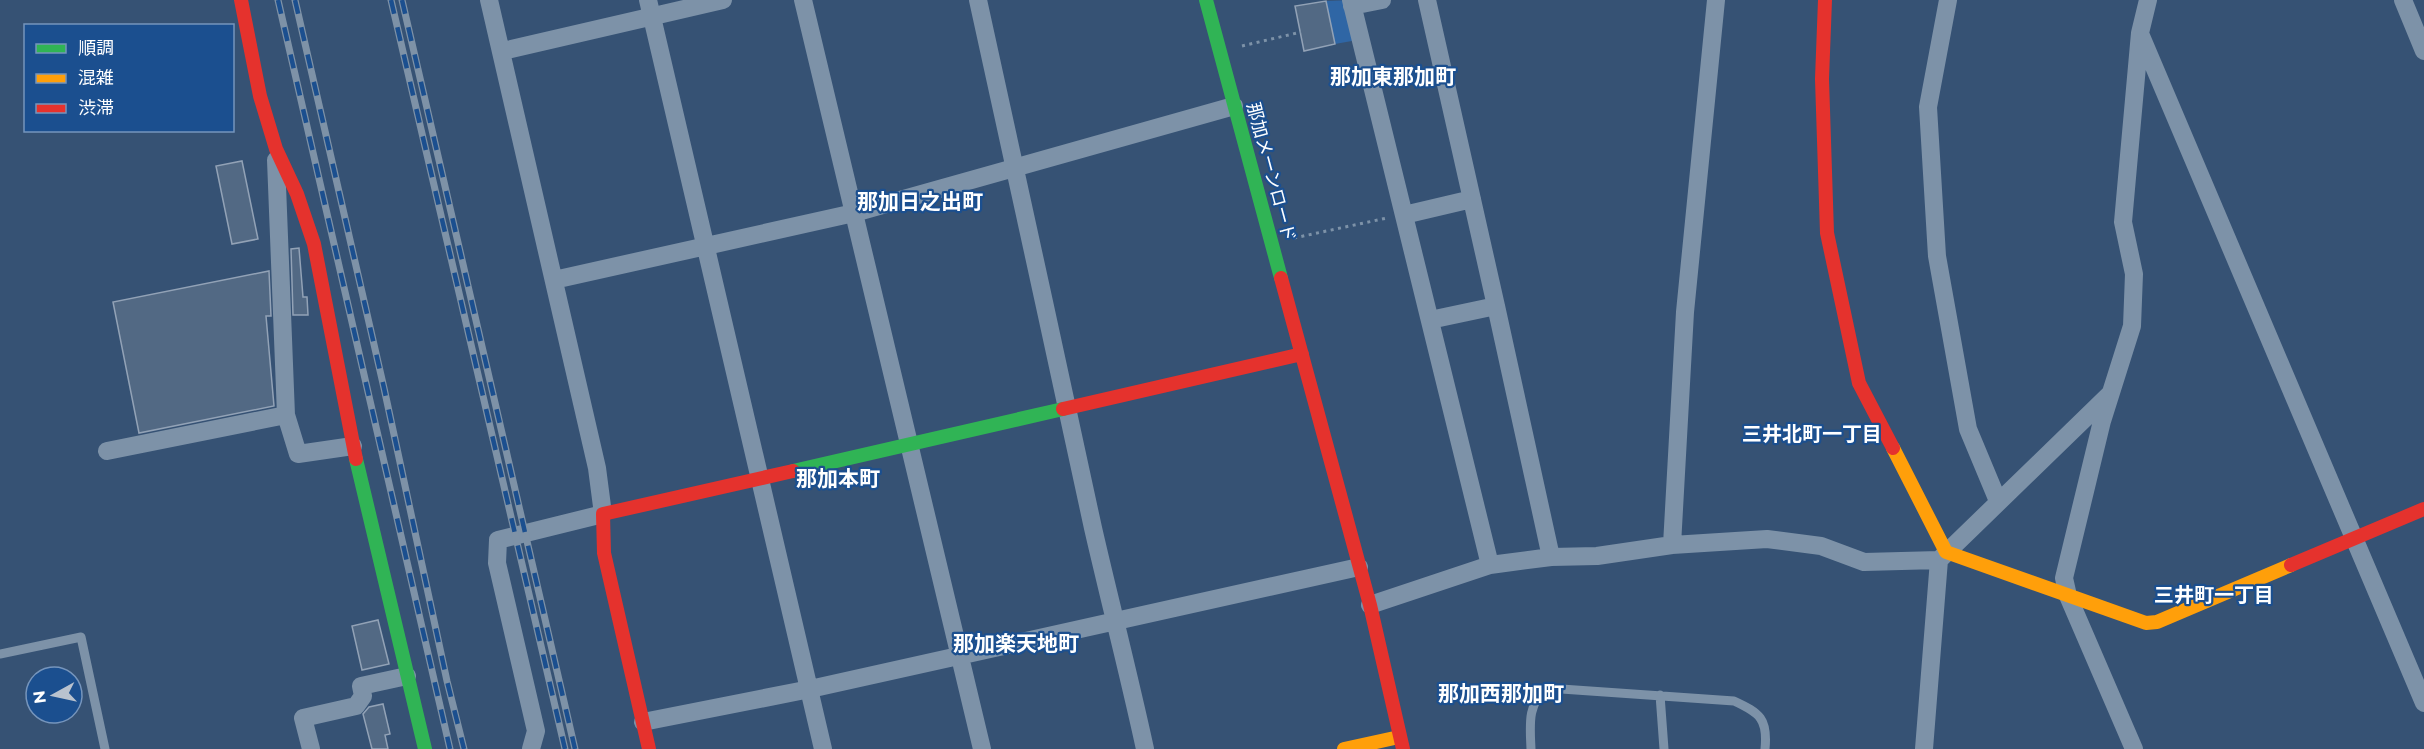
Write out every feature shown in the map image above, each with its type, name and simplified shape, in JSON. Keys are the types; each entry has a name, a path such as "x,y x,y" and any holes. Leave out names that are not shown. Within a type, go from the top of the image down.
{"street":[{"path":"241,0 260,96 276,149 297,194 314,244 353,446 424,749"},
{"path":"489,0 503,51 597,468 603,514 604,553 649,749"},
{"path":"503,51 650,8 723,0"},
{"path":"803,0 982,749"},
{"path":"978,0 1094,529 1145,749"},
{"name":"那加メーンロード","path":"1206,0 1370,605 1401,743"},
{"path":"1382,0 1352,3 1490,565"},
{"path":"1427,0 1551,557"},
{"path":"1672,545 1685,312 1716,0"},
{"path":"1825,0 1822,79 1827,233 1859,383 1942,556 1924,749"},
{"path":"1948,0 1928,107 1937,256 1968,429 1998,501"},
{"path":"2134,749 2068,596 2064,578 2102,422 2114,390 2132,326 2134,274 2123,222 2140,33 2148,0"},
{"path":"2403,0 2424,51"},
{"path":"650,8 823,749"},
{"path":"2140,33 2424,703"},
{"path":"554,280 706,248 854,213 1234,106"},
{"path":"276,149 286,415 298,454 353,446"},
{"path":"1404,215 1472,199"},
{"path":"1430,320 1496,306"},
{"path":"531,749 536,730 497,562 498,540 1302,354"},
{"path":"1942,556 2114,390"},
{"path":"107,451 286,415"},
{"path":"1370,605 1490,565 1672,545 1767,539 1821,546 1864,562 1942,556 2146,623 2157,622 2424,509"},
{"path":"643,722 810,689 1359,567"},
{"path":"311,749 303,718 356,706 363,696 361,686 407,676"},
{"path":"1344,749 1401,743"}],"lane":[{"path":"0,654 81,637 105,749"},
{"path":"1531,749 1530,714 1536,697 1547,688 1660,694 1734,701 1757,712 1766,729 1765,749"},
{"path":"1660,694 1664,749"}],"path":[{"path":"1220,51 1301,32"},
{"path":"1271,243 1404,215"}],"shaded area":[{"path":"1352,0 1363,39 1335,44 1332,31 1301,32 1331,24 1326,1"}],"building":[{"path":"1326,1 1335,44 1304,51 1295,6"},
{"path":"242,161 258,239 232,244 216,166"},
{"path":"299,248 303,297 307,297 308,315 293,315 291,249"},
{"path":"269,271 271,316 266,316 274,406 139,433 113,302"},
{"path":"378,620 389,664 362,670 352,626"},
{"path":"383,704 390,734 385,735 388,749 372,749 363,714 369,707"}],"railway":[{"path":"278,0 450,749"},
{"path":"295,0 464,749"},
{"path":"391,0 565,749"},
{"path":"402,0 575,749"}],"traffic: fast":[{"path":"1206,0 1281,278"},
{"path":"793,471 1063,409"},
{"path":"356,459 425,749"}],"traffic: slow":[{"path":"1893,448 1946,552 2146,623 2157,622 2291,565"},
{"path":"1344,749 1399,737"}],"traffic: jam":[{"path":"241,0 260,96 276,149 297,194 314,244 356,459"},
{"path":"1825,0 1822,79 1827,233 1859,383 1893,448"},
{"path":"1281,278 1370,605 1403,749"},
{"path":"1063,409 1302,354"},
{"path":"649,749 604,553 603,514 793,471"},
{"path":"2291,565 2424,509"}],"district":[{"name":"那加東那加町","path":"1393,77"},
{"name":"那加日之出町","path":"920,202"},
{"name":"三井北町一丁目","path":"1812,434"},
{"name":"那加本町","path":"838,479"},
{"name":"三井町一丁目","path":"2214,595"},
{"name":"那加楽天地町","path":"1016,644"},
{"name":"那加西那加町","path":"1501,694"}]}
